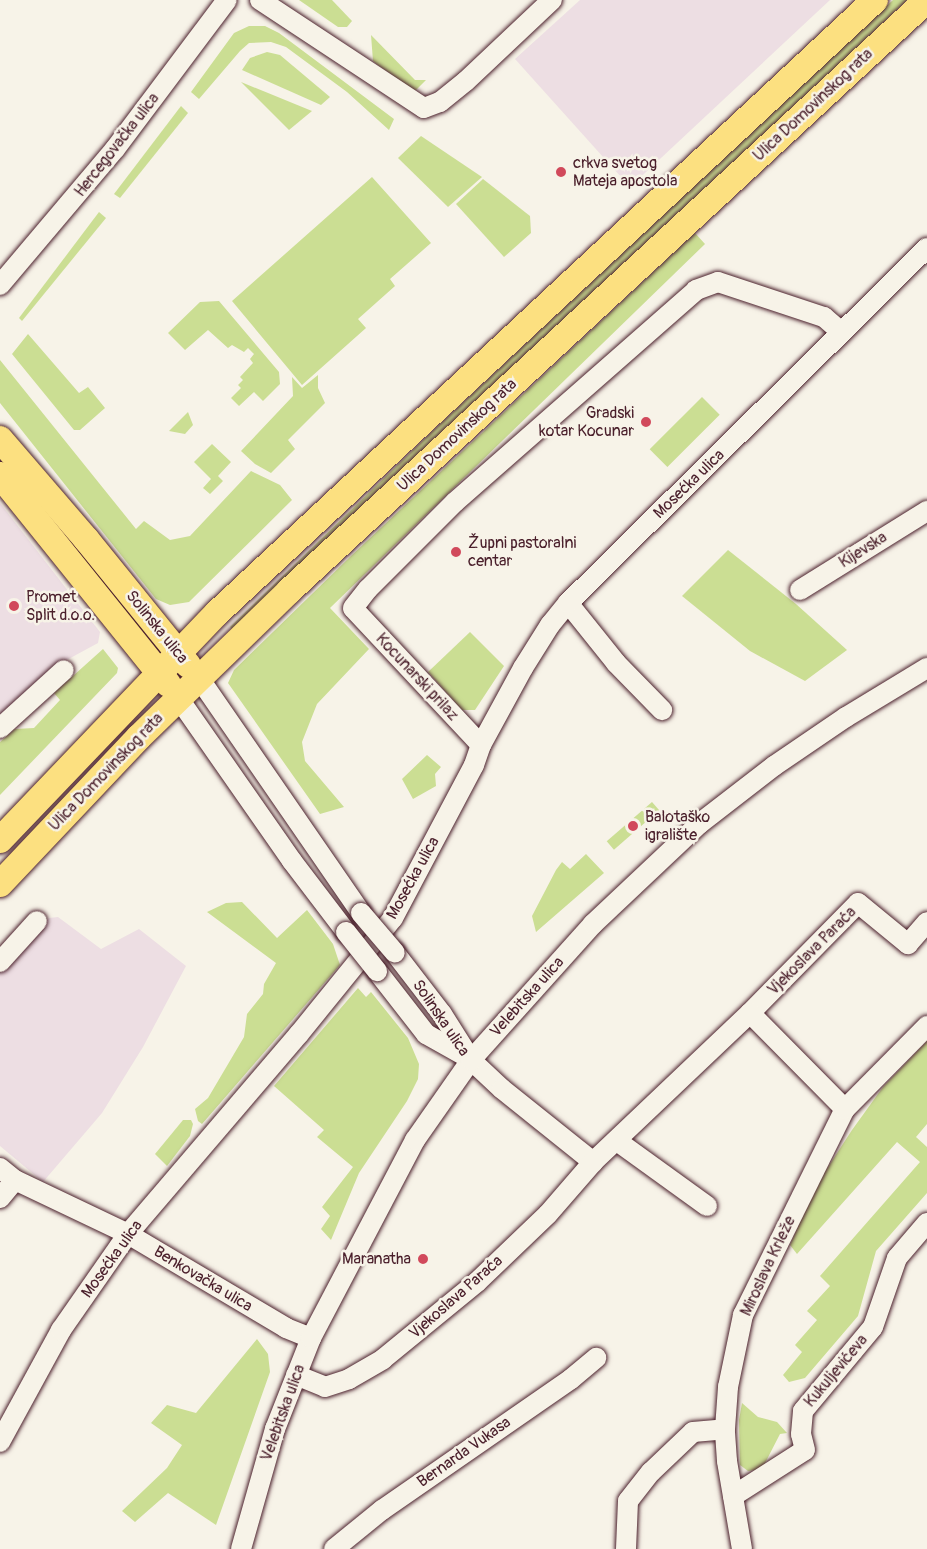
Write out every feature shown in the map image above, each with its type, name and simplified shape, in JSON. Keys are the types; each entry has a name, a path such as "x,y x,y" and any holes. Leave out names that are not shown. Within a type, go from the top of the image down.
{"main road":[{"name":"Ulica Domovinskog rata","path":"0,840 177,653 370,468 875,0"},
{"name":"Ulica Domovinskog rata","path":"0,884 199,678 372,514 927,0"},
{"name":"Solinska ulica","path":"0,439 87,539 199,678"},
{"name":"Solinska ulica","path":"0,475 159,671 178,699"}],"street":[{"name":"Hercegovačka ulica","path":"0,285 116,149 227,0"},
{"path":"260,0 424,108 440,102 466,81 552,0"},
{"name":"Mosećka ulica","path":"0,1442 61,1330 128,1234 299,1034 393,918 474,765 481,745 550,625 568,603 927,248"},
{"name":"Kocunarski prilaz","path":"481,745 353,608 368,589 456,502 696,291 718,282 824,316 841,332"},
{"name":"Kijevska","path":"800,590 927,511"},
{"path":"568,603 616,663 662,710"},
{"name":"Velebitska ulica","path":"241,1549 266,1458 311,1338 415,1140 471,1060 593,924 699,824 774,766 846,717 927,668"},
{"path":"0,728 64,670"},
{"name":"Solinska ulica","path":"199,678 361,913 442,1014 471,1060"},
{"name":"Solinska ulica","path":"178,699 292,861 426,1034 471,1060"},
{"name":"Vjekoslava Paraća","path":"296,1376 325,1387 350,1378 383,1359 477,1282 548,1214 593,1162 750,1013 858,903 909,944 927,922"},
{"path":"0,962 37,921"},
{"path":"750,1013 845,1109"},
{"name":"Miroslava Krleže","path":"742,1549 726,1461 725,1429 728,1387 743,1315 845,1109 927,1026"},
{"path":"471,1060 502,1089 593,1162"},
{"path":"617,1141 707,1206"},
{"path":"0,1198 8,1174"},
{"name":"Benkovačka ulica","path":"8,1174 128,1234 286,1328 311,1338"},
{"name":"Kukuljevićeva","path":"733,1496 805,1450 801,1434 802,1411 873,1327 897,1258 927,1223"},
{"name":"Bernarda Vukasa","path":"334,1549 382,1510 571,1379 596,1358"},
{"path":"626,1549 628,1501 651,1472 693,1432 725,1429"}],"shaded area":[{"path":"580,0 830,0 630,187 515,59"},
{"path":"0,503 100,632 98,643 63,662 0,720"},
{"path":"58,917 101,949 139,929 186,966 143,1047 102,1113 43,1182 0,1146 0,969 49,918"}],"green space":[{"path":"299,0 332,0 352,21 347,27 338,27"},
{"path":"893,0 907,0 778,123 442,432 236,633 230,627 436,428"},
{"path":"249,26 265,26 279,33 394,119 389,130 347,92 286,47 271,42 249,43 199,99 191,92 234,33"},
{"path":"371,35 415,80 426,80 416,90 373,61"},
{"path":"267,52 280,55 330,97 321,105 242,70 250,58"},
{"path":"241,82 312,111 289,130"},
{"path":"181,106 188,113 120,198 114,194"},
{"path":"421,136 482,177 448,207 398,158"},
{"path":"372,177 431,243 390,279 395,286 358,319 366,328 302,385 232,301"},
{"path":"483,179 530,216 531,233 504,257 456,204"},
{"path":"99,212 106,218 22,321 19,318"},
{"path":"695,233 705,244 330,608 369,649 317,704 302,742 305,761 344,807 320,814 228,683 234,670 352,555"},
{"path":"219,301 279,372 280,384 263,401 254,392 239,406 231,398 241,388 238,385 243,380 240,377 253,363 250,359 254,354 248,348 244,352 232,345 228,348 208,330 185,350 168,333 200,302"},
{"path":"28,334 79,393 88,387 105,408 80,430 74,430 12,354"},
{"path":"0,360 136,529 144,521 170,540 190,536 251,471 280,485 292,500 189,602 170,605 156,599 0,403"},
{"path":"318,375 318,388 325,403 288,440 295,449 271,473 255,464 241,451 293,396 292,377 302,388"},
{"path":"702,397 720,415 667,467 650,449"},
{"path":"188,412 193,425 185,434 169,431"},
{"path":"212,444 231,462 218,476 223,481 210,494 203,488 211,479 194,462"},
{"path":"728,550 796,604 847,650 805,681 750,651 682,596"},
{"path":"470,632 504,666 475,710 462,710 428,672"},
{"path":"103,649 118,668 117,673 0,795 0,742 15,729 34,728 60,700 54,693"},
{"path":"427,755 441,767 435,774 436,786 413,799 402,779"},
{"name":"Balotaško igralište","path":"652,802 659,810 614,850 607,841"},
{"path":"586,854 604,873 536,932 532,916 556,870 562,862 570,869"},
{"path":"242,902 277,938 307,910 333,944 340,965 202,1124 198,1121 195,1109 208,1098 244,1037 247,1014 263,994 264,984 276,963 207,912 226,903"},
{"path":"358,988 366,997 371,992 408,1038 419,1064 418,1079 407,1101 359,1173 331,1240 321,1229 330,1216 322,1207 353,1167 317,1137 324,1130 274,1086"},
{"path":"927,1041 927,1124 916,1137 927,1147 927,1193 876,1251 858,1316 805,1378 789,1382 783,1375 802,1352 795,1345 817,1320 807,1311 830,1286 820,1276 920,1162 897,1142 797,1254 790,1245 815,1187 852,1130 883,1087"},
{"path":"183,1120 191,1120 193,1124 190,1136 167,1166 155,1154"},
{"path":"257,1339 268,1354 270,1372 216,1525 168,1493 135,1522 122,1511 167,1468 182,1445 151,1423 167,1405 196,1413"},
{"path":"742,1403 758,1417 777,1422 787,1433 780,1434 762,1469 748,1471 740,1465 739,1420"}],"place":[{"name":"crkva svetog Mateja apostola","path":"561,172"},
{"name":"Gradski kotar Kocunar","path":"646,422"},
{"name":"Župni pastoralni centar","path":"456,552"},
{"name":"Promet Split d.o.o.","path":"14,606"},
{"name":"Balotaško igralište","path":"633,826"},
{"name":"Maranatha","path":"423,1259"}]}
